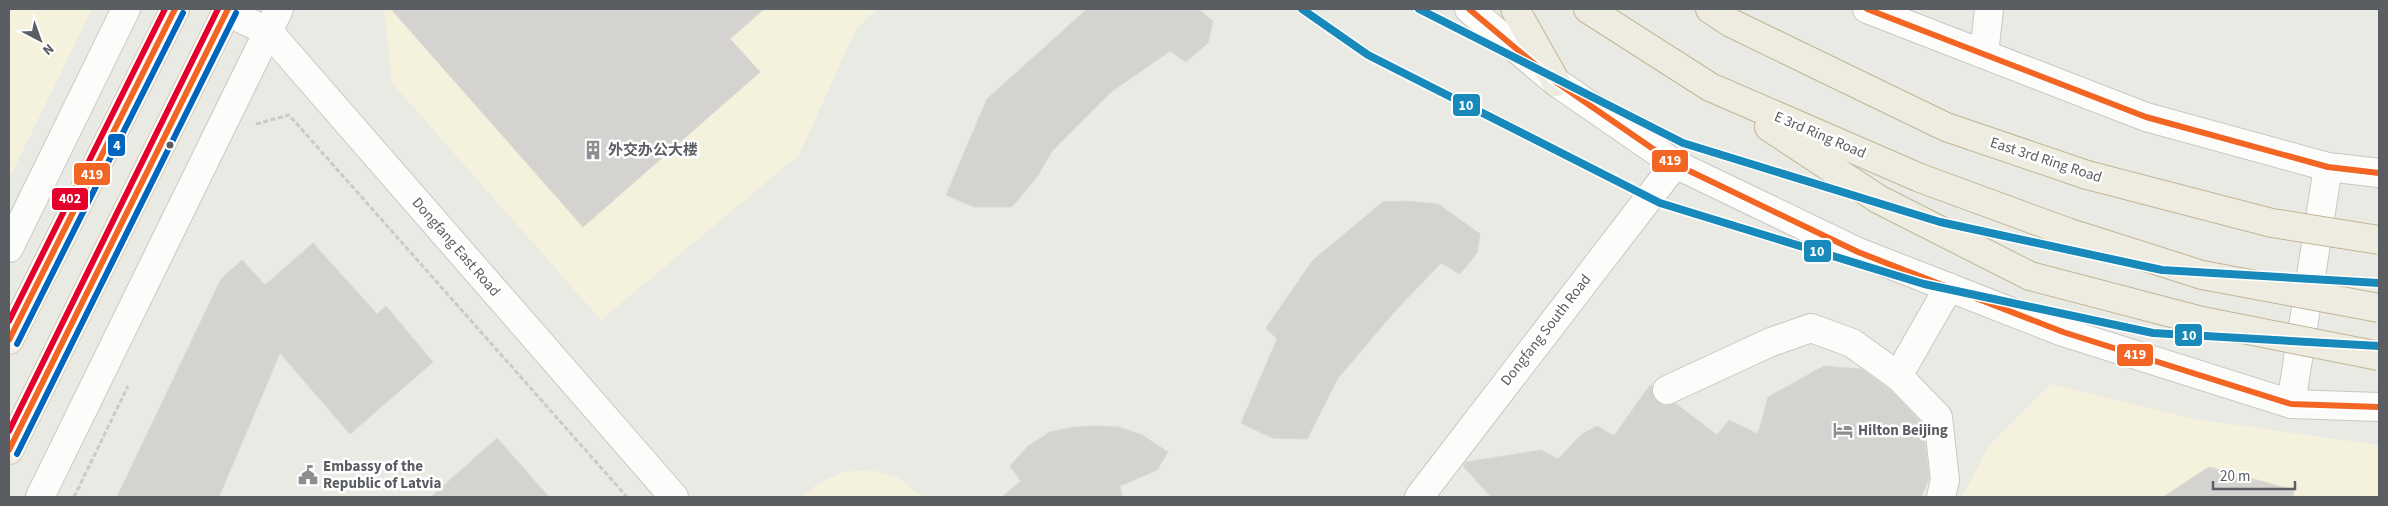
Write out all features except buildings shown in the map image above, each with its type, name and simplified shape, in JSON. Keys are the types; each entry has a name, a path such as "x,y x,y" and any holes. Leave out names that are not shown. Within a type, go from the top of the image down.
{"highway":[{"path":"1515,9 1556,82"},
{"name":"E 3rd Ring Road","path":"1588,9 1710,87 1920,178 2067,232 2202,275 2379,308"},
{"name":"East 3rd Ring Road","path":"1720,14 1946,126 2088,175 2272,223 2379,240"},
{"path":"1710,87 1878,198 2030,276 2202,321 2379,356"}],"main road":[{"path":"9,340 175,9"},
{"path":"9,450 227,10"}],"street":[{"path":"9,248 126,9"},
{"path":"1469,9 1556,82 1675,164 1858,252 2063,332 2291,404 2379,407"},
{"path":"1867,9 2146,117 2328,167 2379,173"},
{"path":"1984,54 1989,9"},
{"name":"Dongfang East Road","path":"227,10 274,20 674,497"},
{"path":"40,497 274,20"},
{"name":"Dongfang South Road","path":"1418,497 1675,164"},
{"path":"2291,404 2328,167"},
{"path":"1898,376 1949,287"},
{"path":"1667,390 1770,342 1811,328 1852,343 1898,376 1938,417 1945,480 1941,497"}],"path":[{"path":"253,131 257,122 289,115 627,497"},
{"path":"74,497 131,381"}],"shaded area":[{"path":"9,9 92,9 9,179"},
{"name":"外交办公大楼","path":"384,9 878,9 856,29 799,155 601,320 392,83"},
{"path":"2051,384 2194,419 2379,445 2379,497 1962,497 1988,447"},
{"path":"871,470 898,477 923,497 803,497 817,484 843,472"}],"transit line":[{"name":"402","path":"9,321 165,9"},
{"name":"419","path":"9,340 175,9"},
{"name":"402","path":"9,431 218,9"},
{"name":"419","path":"9,450 228,9"},
{"name":"10","path":"1302,9 1368,55 1660,203 1924,284 2153,333 2379,346"},
{"name":"10","path":"1419,9 1683,143 1940,222 2162,270 2379,283"},
{"name":"419","path":"1469,9 1556,82 1675,164 1858,252 2063,332 2291,404 2379,407"},
{"name":"419","path":"1867,9 2146,117 2328,167 2379,173"},
{"name":"4","path":"17,344 183,13"},
{"name":"4","path":"17,454 236,13"}],"place":[{"name":"外交办公大楼","path":"593,150"},
{"name":"Hilton Beijing","path":"1843,430"},
{"name":"Embassy of the Republic of Latvia","path":"308,475"}]}
